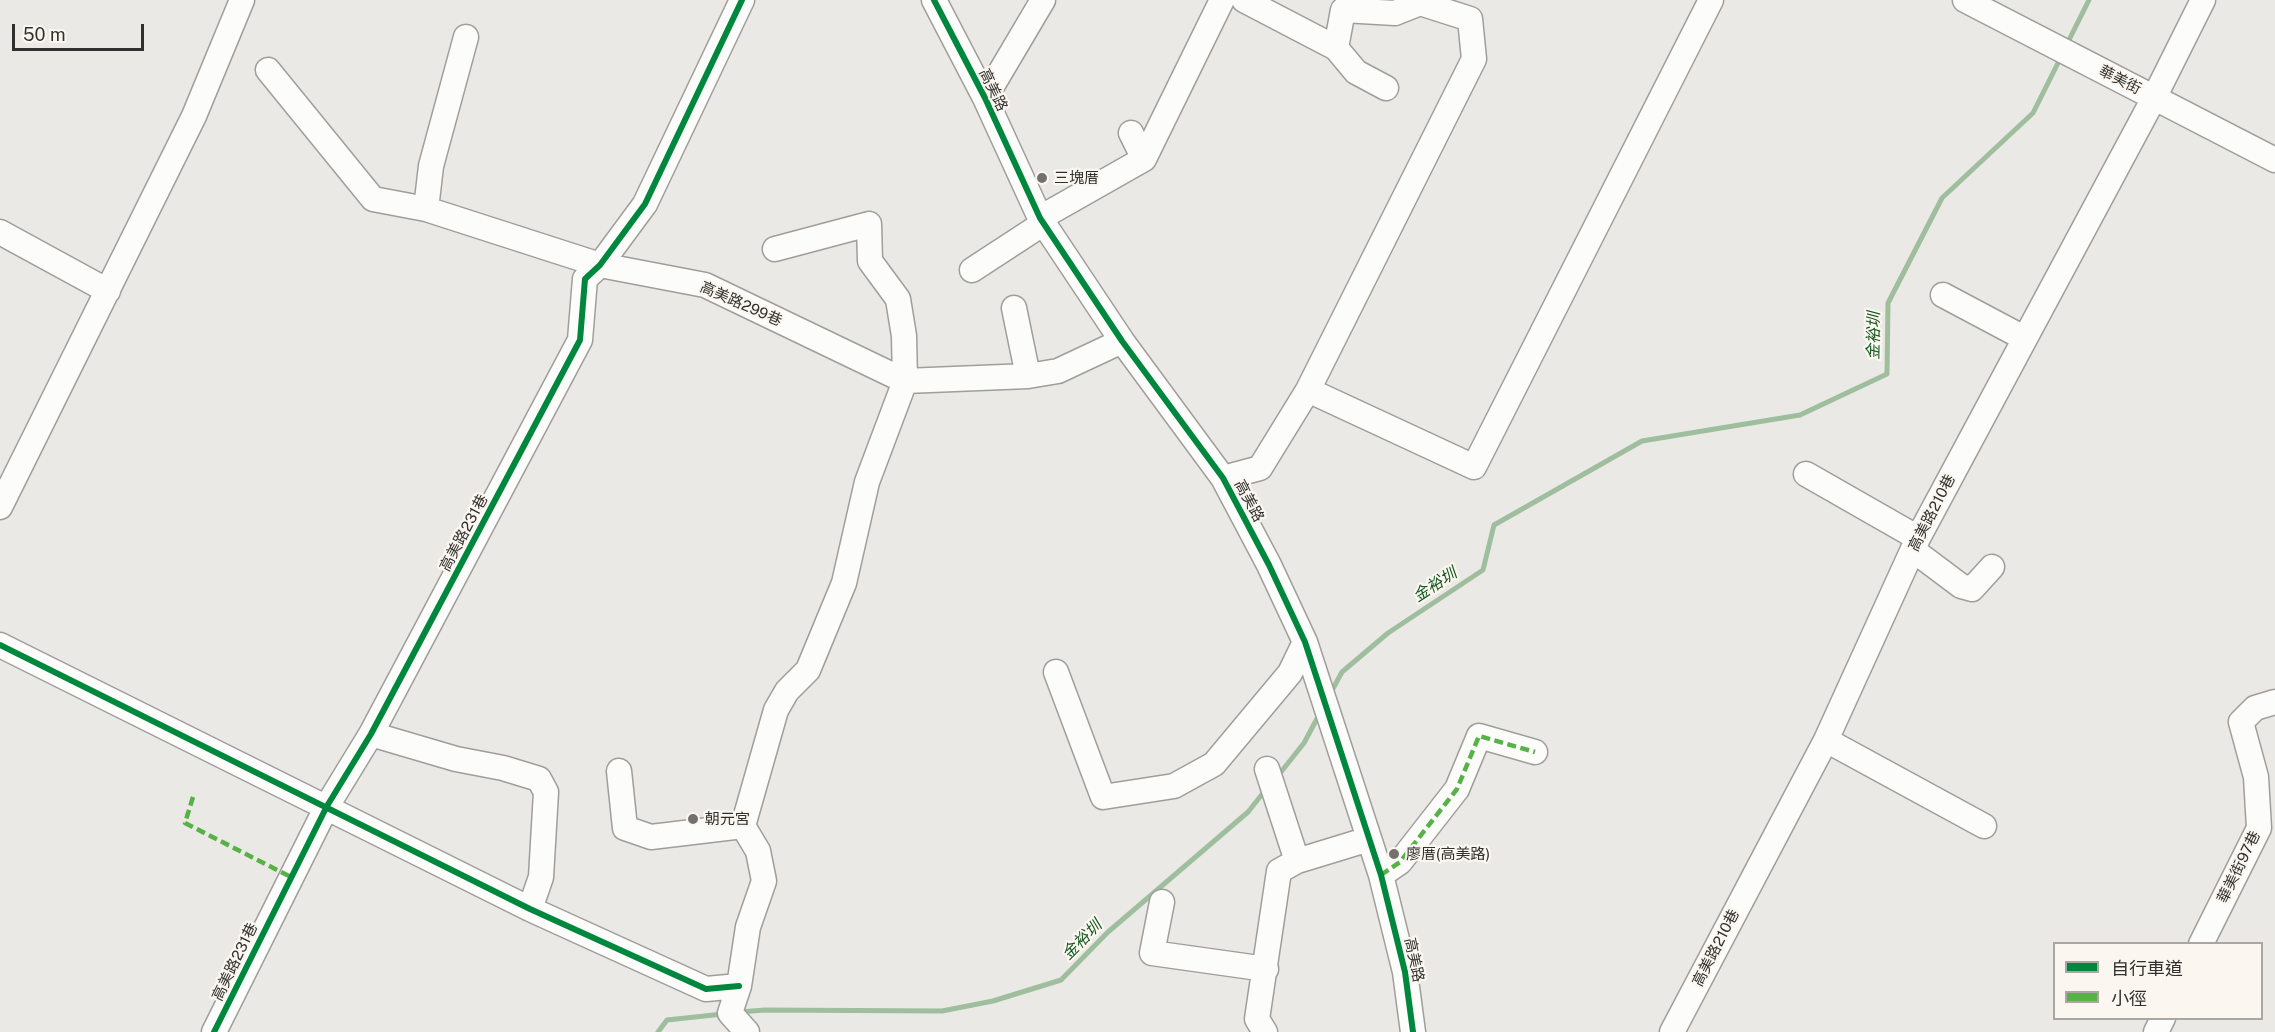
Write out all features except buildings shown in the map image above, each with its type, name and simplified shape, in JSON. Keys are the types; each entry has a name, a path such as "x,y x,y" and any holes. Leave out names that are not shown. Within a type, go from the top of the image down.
{"street":[{"path":"0,507 194,116 242,0"},
{"name":"高美路231巷","path":"214,1032 327,806 371,734 580,340 585,279 600,265 645,204 742,0"},
{"name":"高美路","path":"934,0 985,98 1042,220 1122,341 1223,478 1269,565 1305,642 1381,875 1406,972 1413,1032"},
{"path":"985,98 1043,0"},
{"path":"972,270 1042,220 1144,159 1222,0"},
{"path":"1244,0 1336,48 1356,72 1386,88"},
{"path":"1308,390 1474,467 1711,0"},
{"name":"華美街","path":"1965,0 2275,160"},
{"name":"高美路210巷","path":"1672,1032 1826,740 1915,544 2154,98 2203,0"},
{"path":"1223,478 1260,468 1308,390 1474,59 1470,19 1420,3 1395,13 1343,10 1336,48"},
{"path":"426,209 431,166 466,37"},
{"name":"高美路299巷","path":"268,70 373,199 426,209 600,265 705,285 904,381 1028,376 1058,371 1122,341"},
{"path":"1131,133 1144,159"},
{"path":"747,1032 730,1013 739,986 747,927 764,881 758,851 743,826 776,711 787,691 808,670 844,583 867,482 904,381 904,336 898,299 870,261 869,224 775,249"},
{"path":"0,232 108,291"},
{"path":"1943,295 2024,338"},
{"path":"1014,308 1028,376"},
{"path":"1806,474 1915,544 1961,586 1972,588 1992,567"},
{"path":"1056,672 1103,796 1174,786 1214,764 1290,673 1305,642"},
{"path":"0,645 530,909 706,989 739,986"},
{"name":"華美街97巷","path":"2202,942 2259,828 2256,777 2241,722 2255,708 2275,702"},
{"path":"371,734 456,759 503,768 539,779 546,792 541,877 530,909"},
{"path":"1381,875 1400,862 1457,789 1479,736 1535,752"},
{"path":"1826,740 1984,826"},
{"path":"1267,769 1297,861"},
{"path":"619,771 625,828 651,837 743,826"},
{"path":"1265,1032 1257,1020 1279,871 1297,861 1369,838"},
{"path":"1162,902 1152,953 1266,969"}],"waterway":[{"name":"金裕圳","path":"2067,44 2089,0"},
{"name":"金裕圳","path":"1330,694 1342,672 1388,633 1483,570 1494,525 1642,441 1800,415 1887,374 1888,303 1942,198 2033,113 2062,55"},
{"name":"金裕圳","path":"1277,777 1304,743 1320,713"},
{"name":"金裕圳","path":"739,1012 765,1010 942,1011 993,1001 1061,980 1108,932 1248,812 1267,788"},
{"name":"金裕圳","path":"658,1032 667,1020 723,1014"}],"marked path":[{"path":"1381,875 1400,862 1457,789 1479,736 1535,752"},
{"path":"193,797 185,823 291,877"}],"cycle path":[{"path":"214,1032 327,806 371,734 580,340 585,279 600,265 645,204 742,0"},
{"path":"934,0 985,98 1040,218 1122,341 1223,478 1269,565 1305,642 1381,875 1405,972 1413,1032"},
{"path":"0,645 530,909 706,989 739,986"}],"place":[{"name":"三塊厝","path":"1042,178"},
{"name":"朝元宮","path":"693,819"},
{"name":"廖厝(高美路)","path":"1394,854"}]}
